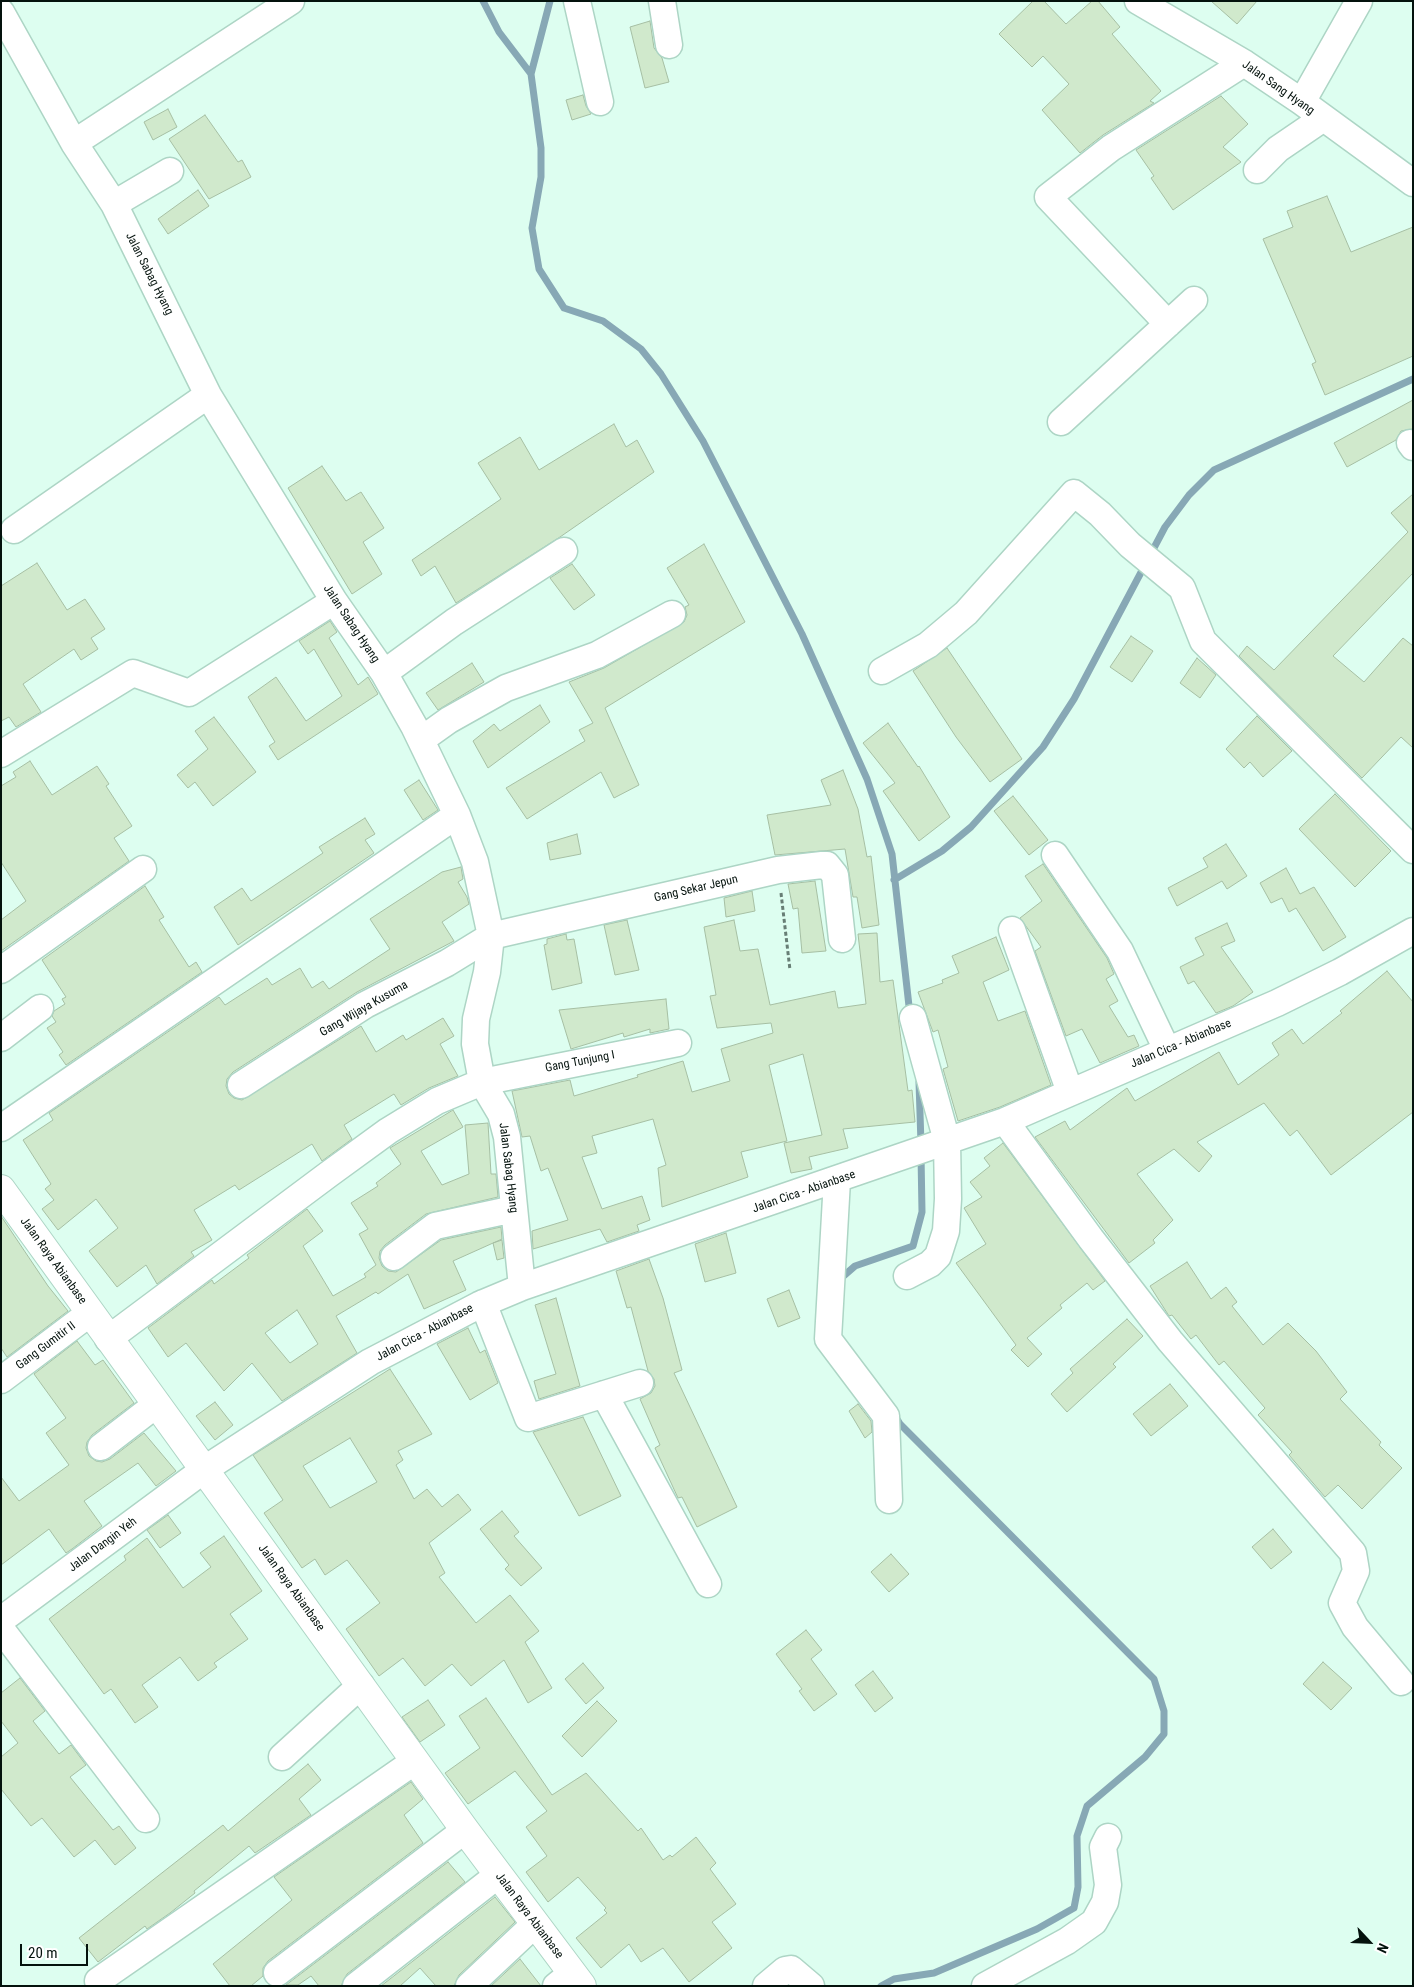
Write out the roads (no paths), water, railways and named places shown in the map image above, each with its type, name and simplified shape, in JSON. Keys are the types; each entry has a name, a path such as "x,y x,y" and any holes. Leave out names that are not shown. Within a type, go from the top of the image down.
{"main road":[{"name":"Jalan Raya Abianbase","path":"1,1189 108,1339 205,1469 535,1924 570,1981"}],"street":[{"path":"74,143 291,1"},
{"path":"577,1 600,102"},
{"path":"662,1 669,45"},
{"path":"1302,102 1359,1"},
{"name":"Jalan Sang Hyang","path":"1142,2 1244,63 1302,102 1322,119 1413,183"},
{"name":"Jalan Sabag Hyang","path":"1,12 74,143 114,204 208,395 334,601 384,673 421,740 457,815 475,862 491,936 476,1019 475,1044 482,1082 501,1114 505,1129 522,1288"},
{"path":"1168,324 1048,198 1111,148 1244,63"},
{"path":"1258,170 1278,149 1322,119"},
{"path":"114,204 170,171"},
{"path":"1061,422 1194,300"},
{"path":"14,530 208,395"},
{"path":"882,671 928,645 966,613 1074,493 1182,588 1203,641 1413,850"},
{"path":"384,673 454,622 564,551"},
{"path":"1,754 133,672 189,693 334,601"},
{"path":"421,740 449,720 506,688 597,654 672,614"},
{"path":"1,1128 457,815"},
{"path":"1055,855 1120,951 1166,1050"},
{"name":"Gang Sekar Jepun","path":"491,936 778,870 827,865 834,875 842,939"},
{"path":"1,970 143,869"},
{"path":"1012,930 1070,1092"},
{"name":"Jalan Cica - Abianbase","path":"205,1469 370,1362 424,1332 483,1303 1005,1121 1277,1003 1340,972 1413,931"},
{"name":"Gang Wijaya Kusuma","path":"241,1085 365,1005 448,963 491,936"},
{"path":"1,1038 40,1008"},
{"path":"907,1276 930,1264 938,1256 943,1246 948,1199 942,1143 913,1018"},
{"name":"Gang Tunjung I","path":"108,1339 388,1132 438,1101 482,1082 678,1043"},
{"path":"1005,1121 1091,1240 1170,1341 1353,1552 1357,1564 1356,1571 1342,1603 1355,1627 1401,1682"},
{"path":"837,1180 828,1339 886,1416 889,1500"},
{"path":"394,1257 435,1226 514,1209"},
{"path":"483,1303 528,1418 640,1383"},
{"name":"Gang Gumitir II","path":"1,1380 90,1313"},
{"path":"604,1394 708,1584"},
{"path":"101,1447 157,1404"},
{"name":"Jalan Dangin Yeh","path":"1,1620 205,1469"},
{"path":"1,1629 146,1819"},
{"path":"282,1757 361,1685"},
{"path":"98,1981 415,1761"},
{"path":"278,1973 465,1830"},
{"path":"985,1986 1067,1941 1094,1922 1105,1902 1108,1884 1104,1847 1108,1838"},
{"path":"356,1986 498,1875"},
{"path":"469,1986 535,1924"},
{"path":"766,1986 785,1970 803,1978"}],"waterway":[{"path":"483,1 499,32 531,74"},
{"path":"550,1 531,74 541,148 541,177 532,228 539,269 564,308 603,321 641,349 661,374 703,441 802,634 867,779 892,854 910,1015"},
{"path":"894,880 942,851 971,827 1043,747 1074,699 1165,527 1189,495 1214,470 1413,379"},
{"path":"919,1082 921,1144"},
{"path":"840,1282 840,1279 855,1266 913,1246 922,1212 921,1155"},
{"path":"881,1986 894,1979 934,1973 1037,1929 1074,1908 1078,1887 1077,1836 1087,1806 1145,1757 1164,1734 1164,1711 1154,1679 900,1424 894,1414"}]}
